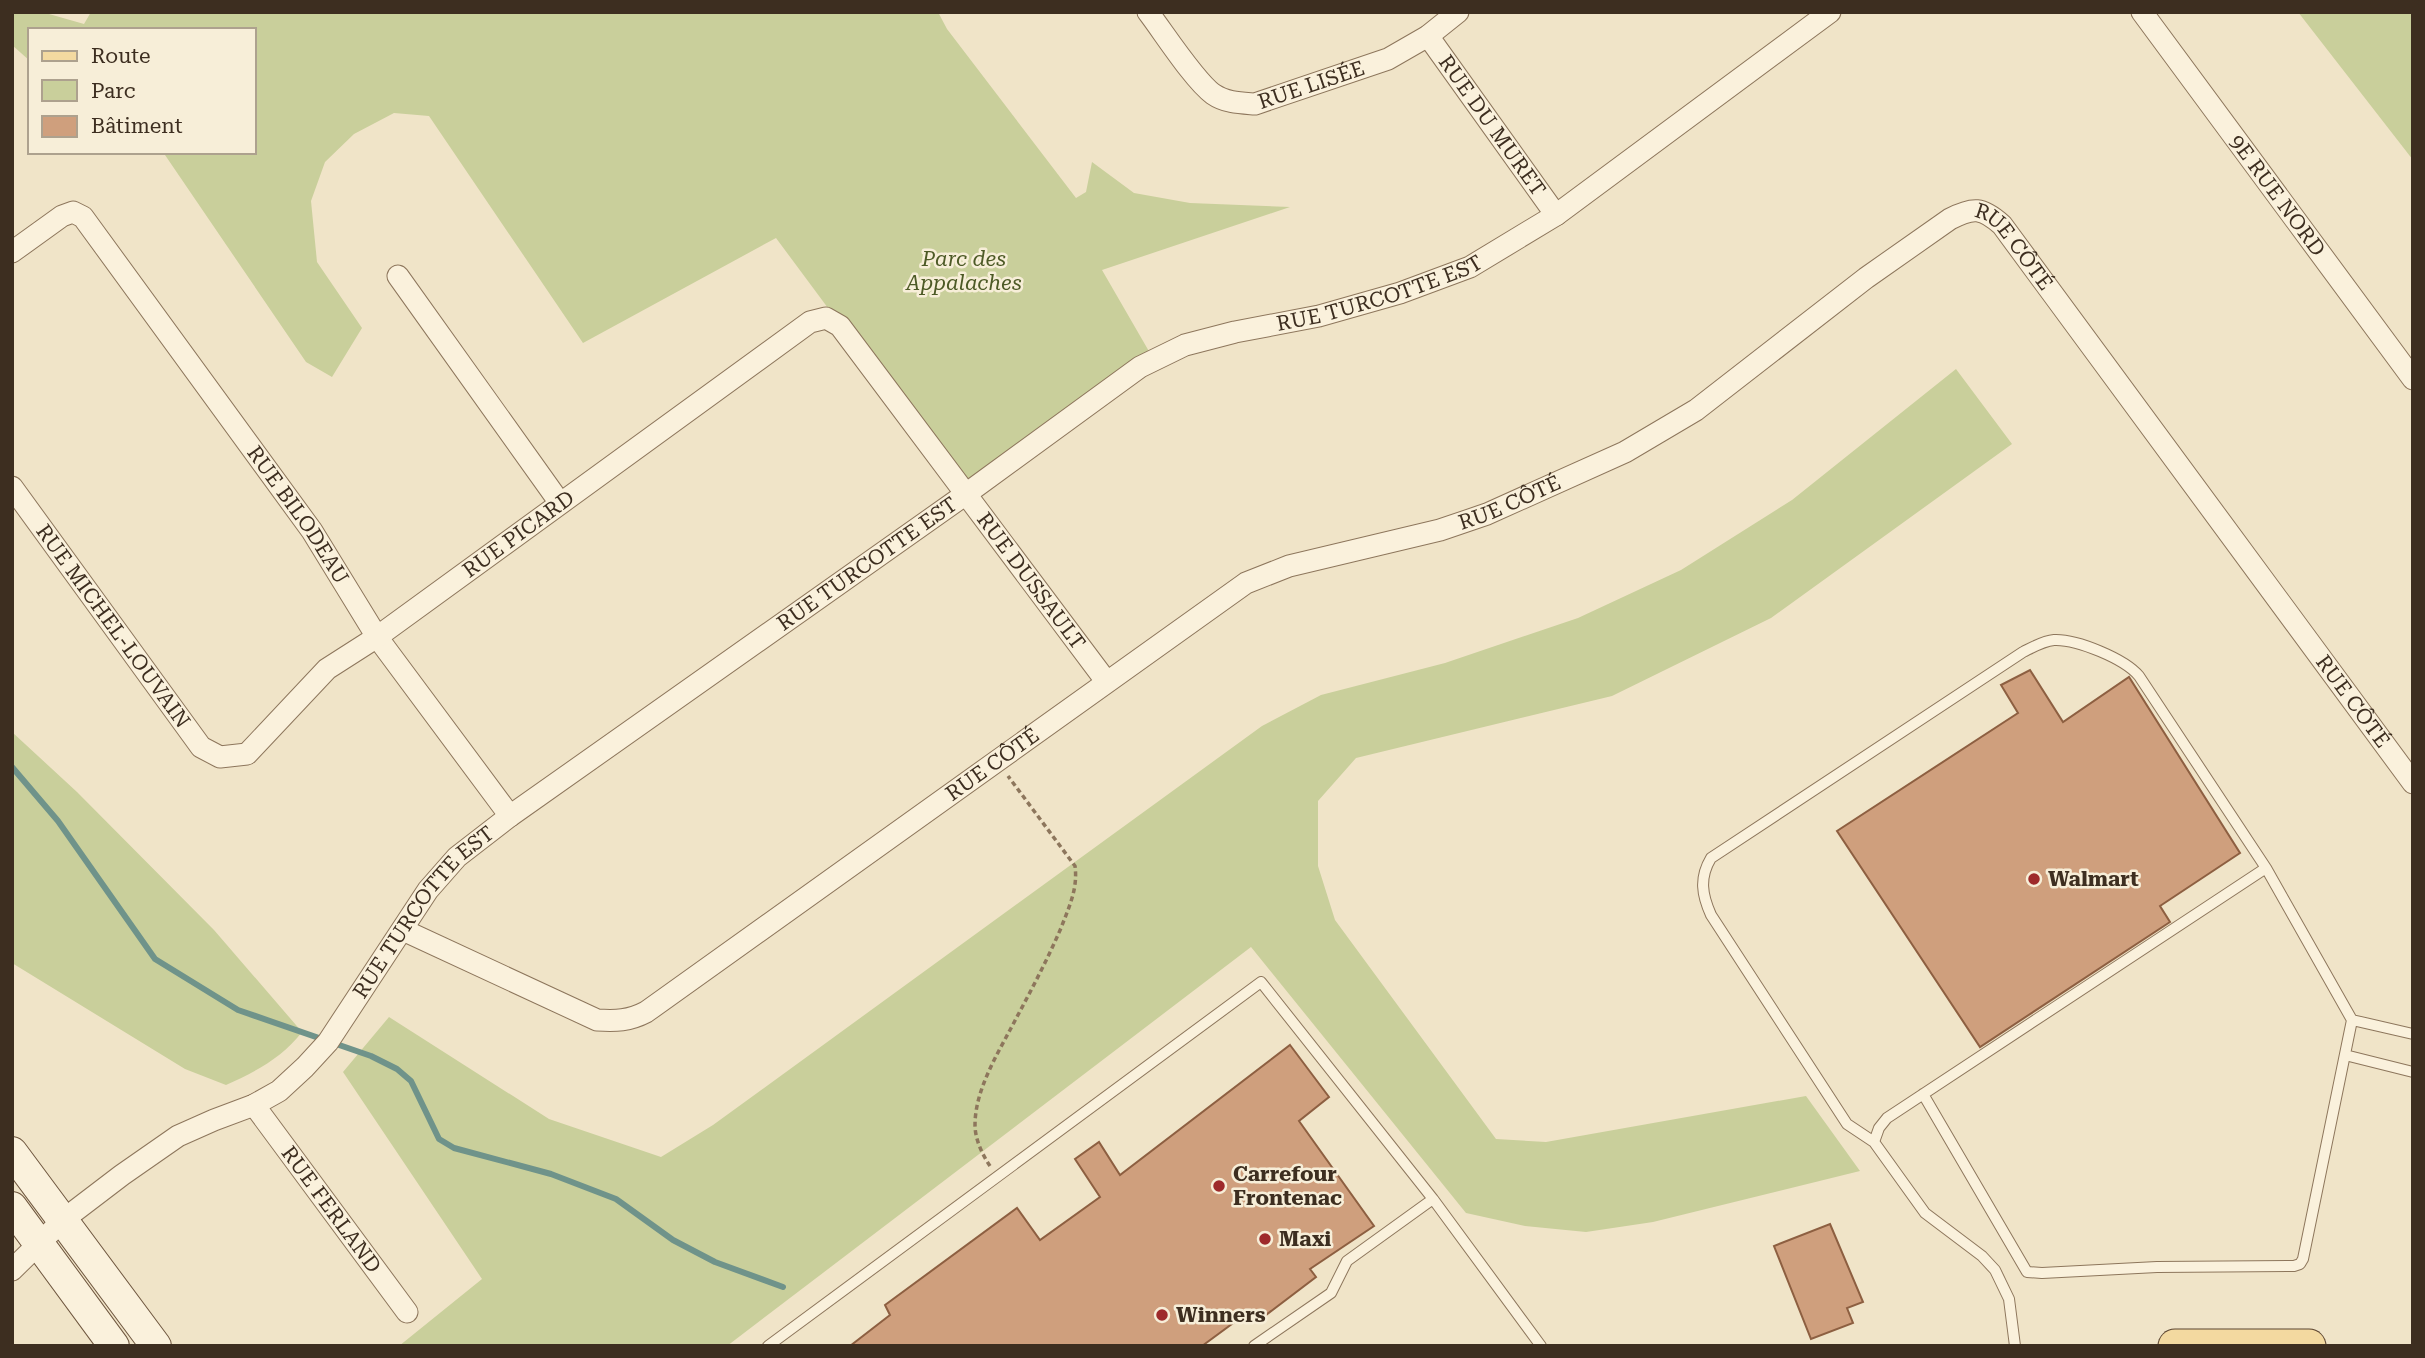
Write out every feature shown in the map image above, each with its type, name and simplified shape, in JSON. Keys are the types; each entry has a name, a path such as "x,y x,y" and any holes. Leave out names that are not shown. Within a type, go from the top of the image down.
{"main road":[{"path":"2175,1346 2309,1346"}],"street":[{"name":"RUE LISÉE","path":"1148,12 1199,80 1213,94 1233,102 1255,104 1388,59 1428,36 1458,12"},
{"name":"RUE TURCOTTE EST","path":"12,1270 63,1220 178,1136 254,1105 279,1091 328,1042 429,890 457,858 510,816 966,494 1140,367 1185,345 1235,332 1319,316 1400,293 1470,267 1556,215 1830,12"},
{"name":"9E RUE NORD","path":"2142,12 2413,379"},
{"name":"RUE DU MURET","path":"1428,36 1556,215"},
{"name":"RUE CÔTÉ","path":"403,930 597,1020 633,1019 1106,681 1254,579 1289,566 1440,530 1564,481 1625,452 1696,410 1866,278 1950,219 1965,211 1978,210 1991,215 2002,225 2413,783"},
{"name":"RUE BILODEAU","path":"12,252 62,216 73,212 83,216 312,531 377,637 510,816"},
{"path":"398,276 559,503"},
{"name":"RUE DUSSAULT","path":"826,318 840,326 1106,681"},
{"name":"RUE PICARD","path":"220,757 247,754 327,669 377,637 810,322 826,318"},
{"name":"RUE MICHEL-LOUVAIN","path":"12,486 201,747 220,757"},
{"name":"RUE FERLAND","path":"254,1105 407,1312"},
{"path":"12,1152 156,1346"},
{"path":"12,1207 114,1346"}],"lane":[{"path":"1923,1094 2027,1272 2294,1266 2304,1259 2352,1020 2266,868 2132,666 2066,640 2051,640 2023,652 1711,858 1705,869 1702,885 1711,915 1847,1124 1874,1142 1925,1213 1982,1256 1995,1270 2009,1299 2015,1346"},
{"path":"1874,1142 1878,1128 1887,1118 2266,868"},
{"path":"768,1346 1261,982 1433,1199 1541,1346"},
{"path":"2352,1020 2413,1034"},
{"path":"2345,1055 2413,1072"},
{"path":"1254,1346 1331,1293 1348,1261 1433,1199"}],"path":[{"path":"996,761 1075,866 1076,879 1075,894 1052,950 989,1071 978,1105 975,1125 977,1138 985,1159 997,1177"}],"green space":[{"name":"Parc des Appalaches","path":"12,12 42,12 84,24 91,12 938,12 947,29 1076,198 1086,192 1092,162 1134,193 1190,203 1290,207 1102,270 1154,360 966,494 776,238 583,343 429,116 394,113 354,134 325,162 311,201 317,262 362,328 332,377 306,362 165,155 256,154 256,28 28,28 28,59 12,45"},
{"path":"2298,12 2413,12 2413,160"},
{"path":"1956,369 2012,444 1771,618 1612,696 1356,758 1318,801 1318,866 1335,920 1496,1139 1546,1142 1806,1096 1860,1171 1653,1222 1586,1232 1525,1226 1466,1213 1251,947 727,1346 399,1346 482,1279 343,1072 389,1017 549,1119 661,1157 713,1125 1262,726 1321,695 1445,663 1578,618 1681,570 1792,500"},
{"path":"12,732 77,792 214,930 302,1032 277,1057 226,1085 185,1069 12,963"}],"building":[{"name":"Walmart","path":"2030,670 2063,722 2129,677 2240,853 2160,906 2170,922 1980,1047 1837,831 2018,713 2001,685"},
{"name":"Carrefour Frontenac","path":"1290,1045 1329,1097 1299,1121 1374,1226 1310,1269 1316,1277 1258,1321 1251,1310 1202,1346 850,1346 890,1315 885,1305 1017,1208 1040,1240 1100,1197 1075,1159 1099,1142 1120,1175"},
{"path":"1830,1224 1863,1302 1847,1308 1853,1323 1811,1339 1774,1246"}],"waterway":[{"path":"12,767 58,821 155,959 238,1010 371,1056 397,1069 411,1081 439,1139 454,1148 551,1174 616,1199 673,1240 715,1262 783,1287"}],"place":[{"name":"Walmart","path":"2034,879"},
{"name":"Carrefour Frontenac","path":"1219,1186"},
{"name":"Maxi","path":"1265,1239"},
{"name":"Winners","path":"1162,1315"}]}
